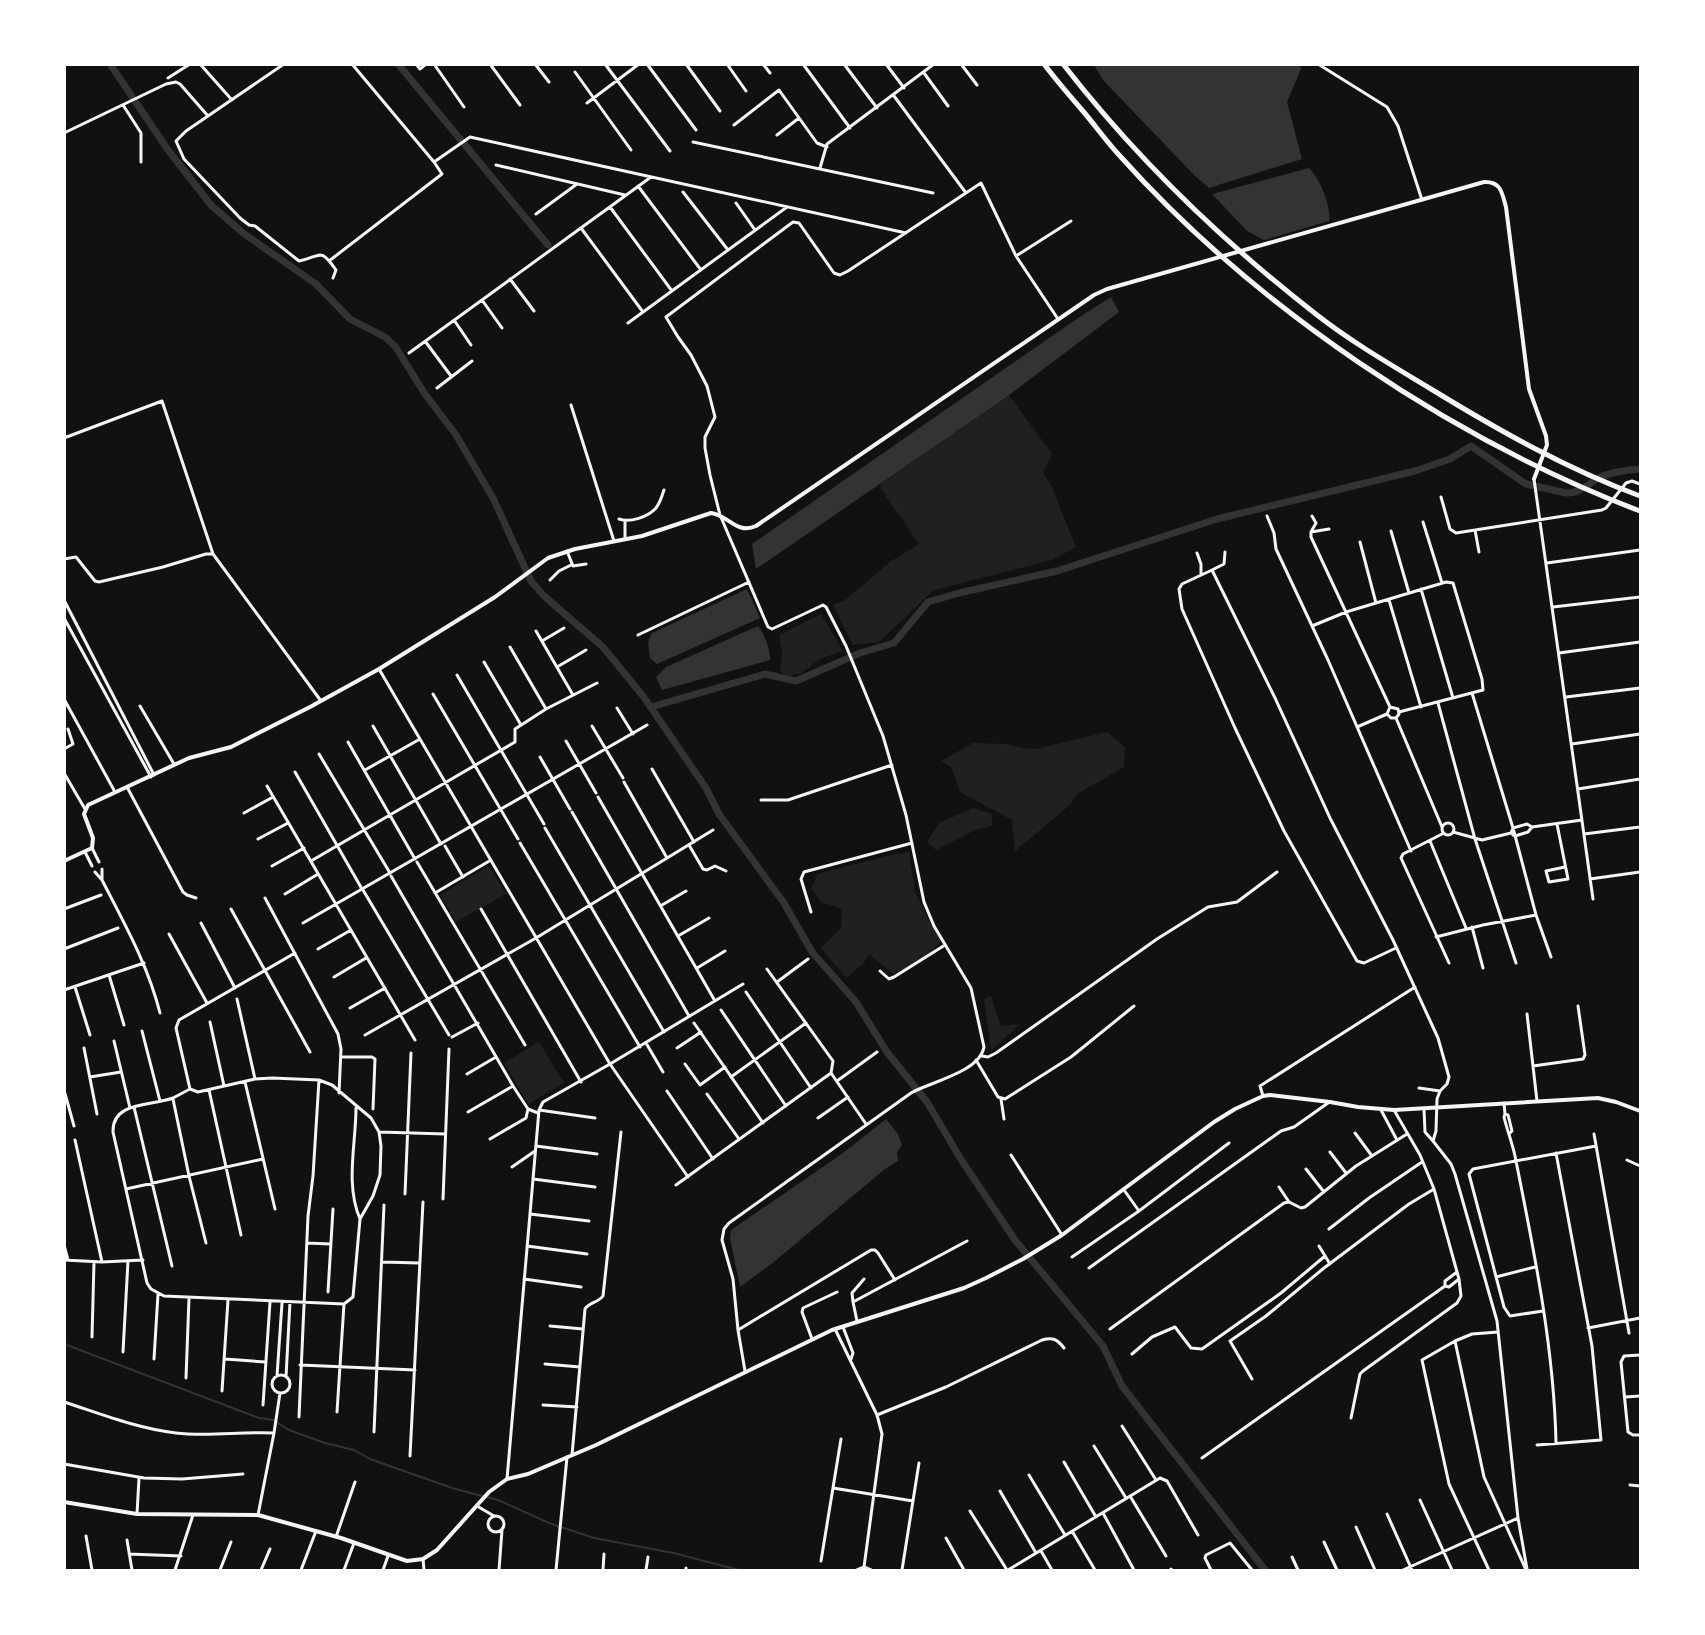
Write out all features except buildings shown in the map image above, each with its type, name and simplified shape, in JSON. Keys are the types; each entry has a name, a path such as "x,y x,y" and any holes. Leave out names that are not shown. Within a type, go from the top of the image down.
{"highway":[{"path":"1044,64 1120,156 1173,210 1265,293 1304,323 1415,398 1468,429 1574,484 1641,511"},
{"path":"1063,64 1094,104 1186,203 1318,316 1372,353 1479,419 1577,469 1641,496"}],"street":[{"path":"168,78 190,64"},
{"path":"200,64 232,100"},
{"path":"284,64 186,131 176,141 183,159 240,218 249,225 255,226 299,261 318,254 322,255 336,270 333,278"},
{"path":"329,261 442,174 352,64"},
{"path":"416,64 420,69 426,64"},
{"path":"434,64 464,107"},
{"path":"490,64 520,105"},
{"path":"535,64 549,82"},
{"path":"605,64 670,150"},
{"path":"587,103 639,64"},
{"path":"647,64 696,130"},
{"path":"686,64 720,111"},
{"path":"727,64 746,91"},
{"path":"763,64 770,73"},
{"path":"803,64 850,128"},
{"path":"844,64 877,108"},
{"path":"886,64 904,88"},
{"path":"820,168 827,144 934,64"},
{"path":"961,64 977,86"},
{"path":"1318,64 1387,107 1398,126 1422,200"},
{"path":"575,72 631,150"},
{"path":"924,73 948,106"},
{"path":"64,133 166,84 176,82 185,88 208,116"},
{"path":"734,124 779,90 817,143 826,147"},
{"path":"894,96 966,193"},
{"path":"123,105 141,133 141,162"},
{"path":"777,135 799,118"},
{"path":"434,162 470,137 906,233"},
{"path":"693,142 933,193"},
{"path":"496,165 625,195"},
{"path":"409,353 651,177"},
{"path":"85,809 91,803 196,756 231,747 321,701 379,669 495,597 548,558 567,551 642,536 711,513 720,515 734,525 745,529 762,523 1058,319 1107,289 1484,182 1492,182 1500,188 1506,207 1529,389 1546,436 1547,445 1534,479 1535,489 1593,899"},
{"path":"745,1371 733,1279 722,1240 724,1229 729,1223 911,1092 924,1085 943,1081 976,1060 982,1055 984,1047 973,993 945,945 924,902 892,765 875,714 846,646 823,605 772,629 769,628 720,515 705,448 707,431 714,420 702,374 666,317 794,222 799,223 834,273 840,275 981,183 1016,256 1058,319"},
{"path":"536,214 578,184"},
{"path":"638,186 701,270"},
{"path":"683,192 728,250"},
{"path":"736,203 756,230"},
{"path":"609,207 672,291"},
{"path":"628,323 787,207"},
{"path":"1016,256 1071,221"},
{"path":"581,228 643,312"},
{"path":"510,279 534,311"},
{"path":"482,300 502,328"},
{"path":"454,320 471,345"},
{"path":"425,341 452,377"},
{"path":"437,388 472,361"},
{"path":"64,438 162,401 213,554 321,701"},
{"path":"571,405 614,541"},
{"path":"1441,496 1452,532 1602,510 1626,483 1632,481 1641,484"},
{"path":"619,519 632,521 654,510 664,490"},
{"path":"1268,516 1274,532 1276,549 1411,851"},
{"path":"1312,516 1316,525 1311,532 1311,537 1390,707 1387,714 1357,727"},
{"path":"625,521 626,539"},
{"path":"1423,522 1442,583"},
{"path":"1311,532 1329,529"},
{"path":"1475,530 1479,552"},
{"path":"1391,531 1409,593"},
{"path":"1360,542 1376,603"},
{"path":"1546,564 1641,550"},
{"path":"567,551 572,565"},
{"path":"1225,552 1224,564 1182,585 1179,589 1182,609 1284,831 1357,961 1364,963 1397,948"},
{"path":"1197,553 1201,564 1201,574"},
{"path":"64,559 76,557 95,581 99,582 213,554"},
{"path":"550,580 564,567 586,564"},
{"path":"1212,570 1279,706 1331,820 1397,948 1438,1038 1449,1077 1437,1099 1436,1131 1433,1141"},
{"path":"1312,626 1346,612 1451,581 1456,588 1482,679 1483,690 1399,712"},
{"path":"638,635 748,582"},
{"path":"1421,589 1453,698"},
{"path":"1553,607 1641,597"},
{"path":"64,600 152,776"},
{"path":"1389,600 1421,707"},
{"path":"64,618 152,776"},
{"path":"542,642 564,628"},
{"path":"536,630 573,695"},
{"path":"1560,653 1641,642"},
{"path":"510,647 546,710"},
{"path":"557,667 586,650"},
{"path":"484,662 521,725"},
{"path":"379,669 610,1064 688,1177"},
{"path":"457,675 664,1032"},
{"path":"311,861 516,741 514,730 597,683"},
{"path":"1566,698 1641,688"},
{"path":"1472,693 1513,828 1536,915 1551,957"},
{"path":"433,694 640,1047"},
{"path":"64,699 116,792"},
{"path":"1438,702 1475,839 1516,963"},
{"path":"140,706 175,765"},
{"path":"1390,707 1396,707 1399,712"},
{"path":"617,708 633,734"},
{"path":"1399,712 1396,718 1444,833"},
{"path":"1387,714 1391,718 1396,718"},
{"path":"373,726 463,876"},
{"path":"592,726 668,858"},
{"path":"303,923 416,861 472,826 648,726"},
{"path":"64,749 73,744 68,729"},
{"path":"1572,744 1641,734"},
{"path":"365,770 420,739"},
{"path":"566,741 715,1001"},
{"path":"348,742 525,1046"},
{"path":"320,754 528,1109 526,1118 490,1139"},
{"path":"540,757 690,1016"},
{"path":"761,800 788,800 892,765"},
{"path":"652,769 694,842"},
{"path":"295,772 362,890 450,1036 478,1023"},
{"path":"64,773 85,809 93,838 92,848 99,862"},
{"path":"1578,789 1641,779"},
{"path":"267,786 415,1040"},
{"path":"127,787 183,892 196,898"},
{"path":"244,813 273,797"},
{"path":"1513,828 1527,824 1532,827 1582,820"},
{"path":"258,838 289,823"},
{"path":"1442,827 1451,824 1453,832"},
{"path":"1543,825 1557,824 1568,879 1549,882 1546,871 1565,867"},
{"path":"1515,836 1528,832 1532,827"},
{"path":"1584,834 1641,827"},
{"path":"1511,833 1513,828"},
{"path":"365,1035 536,938 713,830"},
{"path":"1449,963 1402,861 1403,854 1444,833 1448,835 1453,832 1475,839 1489,839 1511,833"},
{"path":"1511,833 1515,836"},
{"path":"1430,841 1467,928"},
{"path":"811,912 801,879 804,872 912,843"},
{"path":"689,845 704,869 715,866 726,871"},
{"path":"64,861 92,848"},
{"path":"272,866 304,848"},
{"path":"85,852 92,866"},
{"path":"435,893 491,860"},
{"path":"102,869 102,880"},
{"path":"95,872 102,880 144,963 160,1013"},
{"path":"982,1055 988,1057 996,1053 1081,991 1205,908 1238,902 1277,872"},
{"path":"1590,879 1641,872"},
{"path":"285,894 318,874"},
{"path":"661,906 686,891"},
{"path":"64,909 101,896"},
{"path":"266,898 338,1034 341,1057 339,1093"},
{"path":"231,909 310,1052"},
{"path":"481,909 581,1082"},
{"path":"1436,937 1467,928 1536,915"},
{"path":"678,936 709,918"},
{"path":"201,923 235,988"},
{"path":"1472,927 1483,968"},
{"path":"64,949 118,928"},
{"path":"318,949 351,930"},
{"path":"169,934 207,1004"},
{"path":"880,971 889,979 894,977 945,945"},
{"path":"697,968 725,951"},
{"path":"190,1089 177,1024 179,1020 295,954"},
{"path":"334,977 367,957"},
{"path":"777,982 808,959"},
{"path":"64,990 144,963"},
{"path":"676,1185 831,1073 833,1061 767,969"},
{"path":"109,975 124,1025"},
{"path":"507,1479 535,1145 539,1111 543,1102 581,1082 743,984"},
{"path":"75,987 90,1035"},
{"path":"1263,1096 1260,1086 1415,987"},
{"path":"350,1008 385,988"},
{"path":"746,992 811,1088"},
{"path":"237,999 255,1079"},
{"path":"1001,1099 1062,1064 1134,1006"},
{"path":"1533,1066 1583,1059 1585,1055 1578,1006"},
{"path":"721,1010 786,1106"},
{"path":"1527,1014 1537,1101"},
{"path":"210,1022 224,1086"},
{"path":"694,1023 763,1123"},
{"path":"731,1077 806,1023"},
{"path":"142,1031 160,1101"},
{"path":"676,1048 700,1032"},
{"path":"114,1041 172,1266"},
{"path":"646,1043 663,1072"},
{"path":"84,1048 97,1114"},
{"path":"443,1199 449,1049"},
{"path":"837,1081 877,1052"},
{"path":"405,1194 411,1053"},
{"path":"341,1057 375,1059 373,1109"},
{"path":"467,1074 496,1057"},
{"path":"976,1060 1001,1099 1004,1119"},
{"path":"685,1064 700,1085 725,1067"},
{"path":"90,1078 121,1072"},
{"path":"831,1073 866,1124"},
{"path":"255,1079 319,1080 332,1085 371,1118 379,1132 381,1146 378,1187 360,1219 353,1297 344,1304 189,1298 158,1294 147,1283 126,1189 113,1125 120,1113 172,1098 190,1089 198,1092 255,1079"},
{"path":"298,1418 303,1303 319,1080"},
{"path":"244,1082 274,1209"},
{"path":"468,1112 513,1086"},
{"path":"1419,1088 1440,1091"},
{"path":"64,1090 74,1126"},
{"path":"208,1090 241,1235"},
{"path":"667,1091 713,1159"},
{"path":"707,1094 739,1140"},
{"path":"64,1502 137,1514 258,1515 336,1537 388,1556 407,1561 423,1559 437,1550 482,1499 507,1479 528,1474 573,1455 842,1326 964,1288 1023,1259 1062,1235 1214,1122 1263,1096 1284,1095 1394,1110 1598,1098 1641,1111"},
{"path":"818,1118 848,1097"},
{"path":"172,1098 206,1243"},
{"path":"1089,1268 1281,1131 1294,1127 1330,1102"},
{"path":"1504,1104 1506,1114 1504,1117 1515,1160 1543,1311 1556,1401 1556,1444"},
{"path":"356,1106 352,1187 360,1219"},
{"path":"528,1109 595,1118"},
{"path":"1381,1109 1397,1140"},
{"path":"1424,1109 1425,1132 1451,1164 1457,1180 1497,1321 1518,1518 1527,1570"},
{"path":"1351,1418 1360,1374 1457,1303 1461,1296 1459,1279 1434,1189 1423,1161 1394,1110"},
{"path":"379,1132 445,1134"},
{"path":"573,1455 586,1307 601,1300 604,1293 621,1132"},
{"path":"1355,1133 1372,1156"},
{"path":"1279,1187 1289,1202 1301,1208 1305,1207 1346,1173 1407,1134"},
{"path":"1594,1134 1629,1334"},
{"path":"75,1140 102,1262"},
{"path":"1072,1257 1139,1211 1229,1143"},
{"path":"535,1145 597,1154"},
{"path":"1543,1311 1510,1316 1504,1307 1469,1174 1473,1169 1596,1146"},
{"path":"512,1167 535,1150"},
{"path":"1330,1152 1346,1173"},
{"path":"1537,1445 1601,1440 1588,1328 1556,1153"},
{"path":"1011,1155 1062,1235"},
{"path":"126,1189 263,1159"},
{"path":"1627,1160 1641,1166"},
{"path":"1329,1230 1369,1198 1423,1161"},
{"path":"1306,1169 1324,1192"},
{"path":"532,1179 595,1186"},
{"path":"1252,1379 1230,1341 1266,1316 1409,1204 1434,1189"},
{"path":"1124,1190 1139,1211"},
{"path":"410,1456 423,1202"},
{"path":"1110,1329 1270,1213 1289,1202"},
{"path":"374,1432 384,1205"},
{"path":"328,1292 333,1209"},
{"path":"530,1214 589,1221"},
{"path":"853,1302 967,1241"},
{"path":"307,1243 330,1244"},
{"path":"64,1245 66,1260 128,1262 143,1260"},
{"path":"527,1246 587,1254"},
{"path":"1319,1246 1330,1264"},
{"path":"738,1330 871,1250 878,1253 895,1280"},
{"path":"1132,1354 1152,1338 1175,1327 1191,1348 1202,1349 1281,1293 1325,1256"},
{"path":"92,1337 94,1262"},
{"path":"123,1352 128,1262"},
{"path":"382,1262 420,1263"},
{"path":"1496,1277 1535,1267"},
{"path":"1445,1286 1445,1281 1457,1272"},
{"path":"524,1279 581,1287"},
{"path":"857,1321 852,1293 864,1279"},
{"path":"1202,1458 1445,1286 1449,1287 1459,1279"},
{"path":"812,1339 802,1312 803,1308 837,1292"},
{"path":"154,1359 158,1294"},
{"path":"186,1378 189,1298"},
{"path":"222,1391 228,1300"},
{"path":"263,1405 270,1302"},
{"path":"279,1393 275,1391 272,1383 277,1376 282,1302"},
{"path":"279,1393 288,1390 289,1381 286,1377 290,1302"},
{"path":"337,1412 344,1304"},
{"path":"1588,1328 1641,1318"},
{"path":"550,1326 583,1329"},
{"path":"842,1326 853,1353 851,1359"},
{"path":"835,1329 877,1415 882,1434 864,1567"},
{"path":"1489,1570 1449,1484 1422,1360 1472,1334 1498,1332"},
{"path":"877,1415 946,1387 1042,1340 1056,1339 1064,1348"},
{"path":"1455,1341 1484,1477 1527,1570"},
{"path":"1641,1355 1622,1358 1628,1432 1641,1435"},
{"path":"225,1359 265,1362"},
{"path":"545,1364 580,1367"},
{"path":"300,1365 415,1370"},
{"path":"277,1376 286,1377"},
{"path":"258,1515 274,1433 279,1393"},
{"path":"1624,1397 1641,1396"},
{"path":"64,1402 157,1431 190,1434 246,1431 274,1433"},
{"path":"543,1405 577,1407"},
{"path":"1122,1426 1156,1480"},
{"path":"821,1561 841,1439"},
{"path":"1094,1446 1126,1498"},
{"path":"556,1570 567,1457"},
{"path":"1064,1462 1096,1516"},
{"path":"902,1570 919,1463"},
{"path":"64,1464 139,1478 172,1480 243,1474"},
{"path":"1029,1475 1065,1535"},
{"path":"137,1514 139,1478"},
{"path":"970,1510 1008,1570 1156,1480 1164,1478 1198,1535"},
{"path":"336,1537 356,1482"},
{"path":"1630,1485 1641,1486"},
{"path":"833,1488 913,1501"},
{"path":"1000,1491 1052,1570"},
{"path":"1130,1496 1166,1556"},
{"path":"1420,1500 1452,1570"},
{"path":"477,1506 503,1519 499,1570"},
{"path":"1102,1513 1134,1570"},
{"path":"1387,1514 1412,1569"},
{"path":"175,1570 193,1515"},
{"path":"494,1516 489,1522 490,1529 495,1532 502,1529"},
{"path":"1403,1570 1412,1569 1443,1552 1518,1518"},
{"path":"1356,1527 1375,1570"},
{"path":"302,1570 316,1531"},
{"path":"1072,1532 1095,1570"},
{"path":"86,1536 93,1570"},
{"path":"946,1538 964,1570"},
{"path":"127,1540 132,1570"},
{"path":"220,1570 231,1542"},
{"path":"1324,1542 1337,1570"},
{"path":"344,1570 354,1543"},
{"path":"1211,1570 1205,1558 1206,1555 1230,1543 1252,1570"},
{"path":"261,1570 270,1549"},
{"path":"129,1554 181,1556"},
{"path":"603,1570 604,1554"},
{"path":"383,1570 388,1556"},
{"path":"646,1570 648,1557"},
{"path":"1292,1557 1298,1570"},
{"path":"423,1559 424,1570"},
{"path":"857,1570 864,1567 871,1570"}],"shaded area":[{"path":"1094,65 1299,65 1301,69 1287,102 1302,159 1209,188 1103,80"},
{"path":"1309,168 1324,193 1329,208 1329,221 1264,240 1247,231 1212,194"},
{"path":"1111,297 1119,312 1005,398 756,569 752,544"},
{"path":"1009,395 1052,454 1043,473 1051,485 1076,547 1052,560 934,590 879,642 853,645 833,605 845,600 890,562 919,544 881,489 880,484"},
{"path":"747,589 760,618 657,664 650,658 648,642 652,633"},
{"path":"821,614 843,651 820,659 800,674 785,676 780,670 782,651 779,635"},
{"path":"758,626 767,642 770,660 662,690 656,677 666,667"},
{"path":"1107,732 1125,747 1124,767 1077,794 1070,805 1015,851 1012,820 960,792 951,767 941,761 973,743 1005,744 1036,749"},
{"path":"973,808 992,814 992,826 975,830 936,850 927,842 939,823"},
{"path":"909,852 915,892 929,921 942,940 924,959 893,974 869,954 864,963 846,978 821,948 841,928 842,909 821,902 811,888 818,874"},
{"path":"489,866 506,894 456,922 440,895"},
{"path":"991,996 1001,1026 1020,1024 991,1051 984,999"},
{"path":"539,1042 564,1083 528,1104 504,1063"},
{"path":"886,1119 898,1134 902,1145 897,1152 898,1161 885,1169 775,1261 740,1287 730,1238 731,1230 843,1153"}],"waterway":[{"path":"110,64 168,150 211,205 243,233 316,284 350,319 385,337 395,346 425,394 456,435 493,498 531,581 544,596 603,647 643,696 706,788 719,814 784,903 812,952 856,1002 887,1052 927,1102 962,1161 1015,1240 1103,1346 1122,1386 1265,1570"},
{"path":"398,64 548,245"},
{"path":"651,707 765,674 796,681 860,653 894,643 928,602 1057,571 1217,519 1415,471 1450,459 1471,446 1526,484 1566,493 1582,489 1610,474 1640,469"},
{"path":"64,1344 259,1418 273,1420 289,1430 325,1443 354,1450 370,1459 452,1488 498,1500 549,1523 594,1538 673,1553 739,1570"}]}
